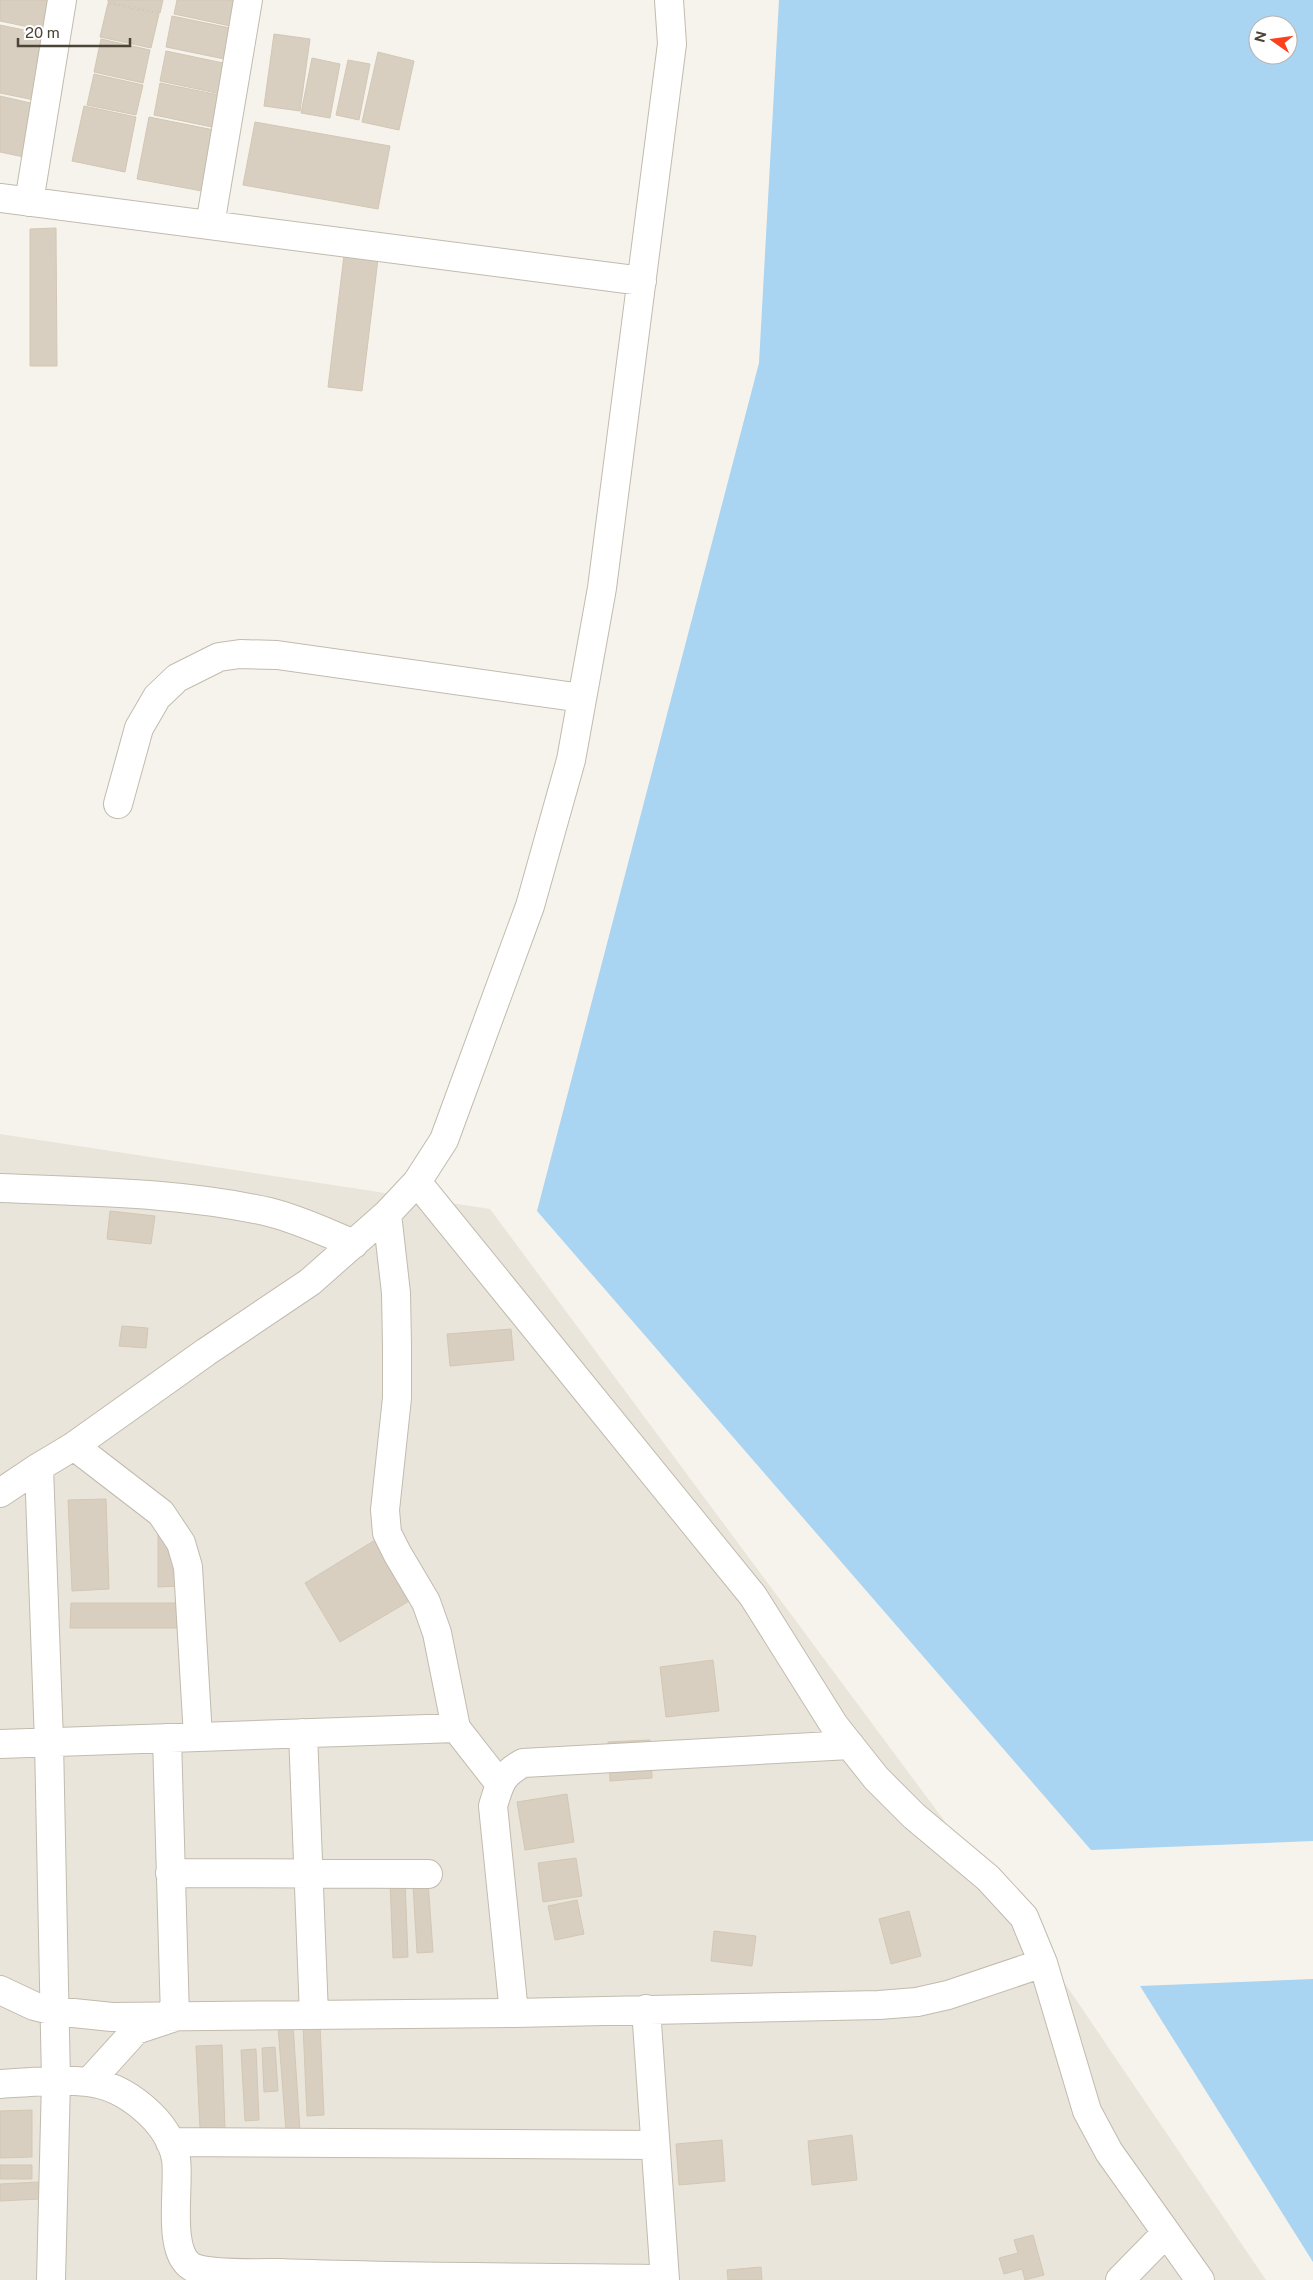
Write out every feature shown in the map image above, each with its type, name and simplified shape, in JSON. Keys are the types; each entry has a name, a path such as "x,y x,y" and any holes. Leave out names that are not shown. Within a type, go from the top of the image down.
{"street":[{"path":"29,202 62,0"},
{"path":"210,226 248,0"},
{"path":"0,1494 74,1446 206,1352 310,1282 387,1214 417,1182 444,1140 530,906 571,760 602,588 642,281 672,44 669,0"},
{"path":"0,198 642,281"},
{"path":"118,804 139,728 158,698 177,678 219,657 240,654 277,655 582,698"},
{"path":"417,1182 753,1596 834,1725 876,1778 914,1816 988,1878 1024,1917 1043,1962 1087,2111 1109,2152 1200,2280"},
{"path":"0,1188 166,1196 219,1203 270,1212 354,1244"},
{"path":"387,1214 396,1294 397,1346 397,1398 385,1510 387,1533 397,1554 426,1602 437,1633 456,1728 499,1783"},
{"path":"74,1446 161,1513 181,1543 188,1567 198,1737"},
{"path":"39,1467 49,1742 56,2081 51,2280"},
{"path":"0,1744 456,1728"},
{"path":"303,1733 314,2015"},
{"path":"167,1738 175,2017"},
{"path":"514,2013 493,1806 499,1783 508,1772 523,1763 850,1745"},
{"path":"170,1873 428,1874"},
{"path":"0,1990 34,2006 112,2017 646,2010 917,2002 948,1995 1043,1962"},
{"path":"0,2084 56,2081 89,2082 114,2088 140,2104 158,2124 170,2142 176,2159 177,2242 183,2257 193,2273 212,2271 330,2278 664,2279 646,2010"},
{"path":"89,2082 136,2030 175,2017"},
{"path":"170,2142 655,2145"},
{"path":"1120,2280 1166,2233"}],"shaded area":[{"path":"0,1134 490,1209 1064,1982 1266,2280 0,2280"}],"water":[{"path":"779,0 1313,0 1313,1841 1091,1850 537,1211 759,363"},
{"path":"1313,1979 1313,2262 1140,1986"}],"building":[{"path":"0,0 55,0 48,31 0,21"},
{"path":"108,0 163,0 160,13 108,2"},
{"path":"177,0 241,0 235,27 174,14"},
{"path":"108,3 159,14 151,48 100,37"},
{"path":"172,16 235,29 229,60 166,47"},
{"path":"0,25 48,35 34,100 0,93"},
{"path":"274,34 310,39 300,111 264,106"},
{"path":"101,39 150,50 143,83 94,72"},
{"path":"166,51 228,64 221,94 160,81"},
{"path":"378,52 414,61 399,130 362,122"},
{"path":"312,58 340,64 330,118 301,113"},
{"path":"348,60 370,64 359,120 336,115"},
{"path":"94,74 143,85 136,115 87,105"},
{"path":"160,83 219,95 212,127 154,115"},
{"path":"0,96 35,104 24,157 0,152"},
{"path":"84,106 136,117 125,172 72,161"},
{"path":"149,117 214,130 202,191 137,179"},
{"path":"255,122 390,146 378,209 243,185"},
{"path":"56,228 57,366 30,366 30,229"},
{"path":"345,247 379,251 362,391 328,387"},
{"path":"110,1211 155,1216 151,1244 107,1239"},
{"path":"122,1326 148,1328 146,1348 119,1346"},
{"path":"511,1329 514,1360 450,1366 447,1334"},
{"path":"106,1499 109,1589 72,1591 68,1500"},
{"path":"158,1530 178,1530 179,1586 158,1587"},
{"path":"385,1534 421,1594 340,1642 305,1583"},
{"path":"71,1603 177,1603 177,1628 70,1628"},
{"path":"713,1660 719,1711 666,1717 660,1667"},
{"path":"650,1740 652,1778 610,1781 608,1742"},
{"path":"567,1794 574,1842 525,1850 517,1802"},
{"path":"576,1858 582,1896 543,1902 538,1863"},
{"path":"427,1867 433,1952 417,1953 412,1868"},
{"path":"405,1881 408,1957 393,1958 390,1882"},
{"path":"577,1900 584,1934 555,1940 548,1906"},
{"path":"909,1911 921,1956 891,1964 879,1919"},
{"path":"714,1931 756,1936 752,1966 711,1961"},
{"path":"293,2025 300,2131 286,2132 278,2026"},
{"path":"320,2025 324,2115 307,2116 303,2026"},
{"path":"222,2045 225,2129 200,2129 196,2046"},
{"path":"275,2047 278,2091 264,2092 262,2048"},
{"path":"256,2049 259,2120 245,2121 241,2050"},
{"path":"32,2110 32,2157 0,2158 0,2111"},
{"path":"852,2135 857,2180 812,2185 808,2141"},
{"path":"722,2140 725,2181 679,2185 676,2144"},
{"path":"0,2165 32,2165 32,2179 0,2179"},
{"path":"39,2182 40,2199 0,2201 0,2184"},
{"path":"1033,2235 1044,2275 1025,2280 1022,2269 1004,2274 999,2258 1018,2253 1014,2240"},
{"path":"761,2267 762,2280 728,2280 727,2270"}]}
